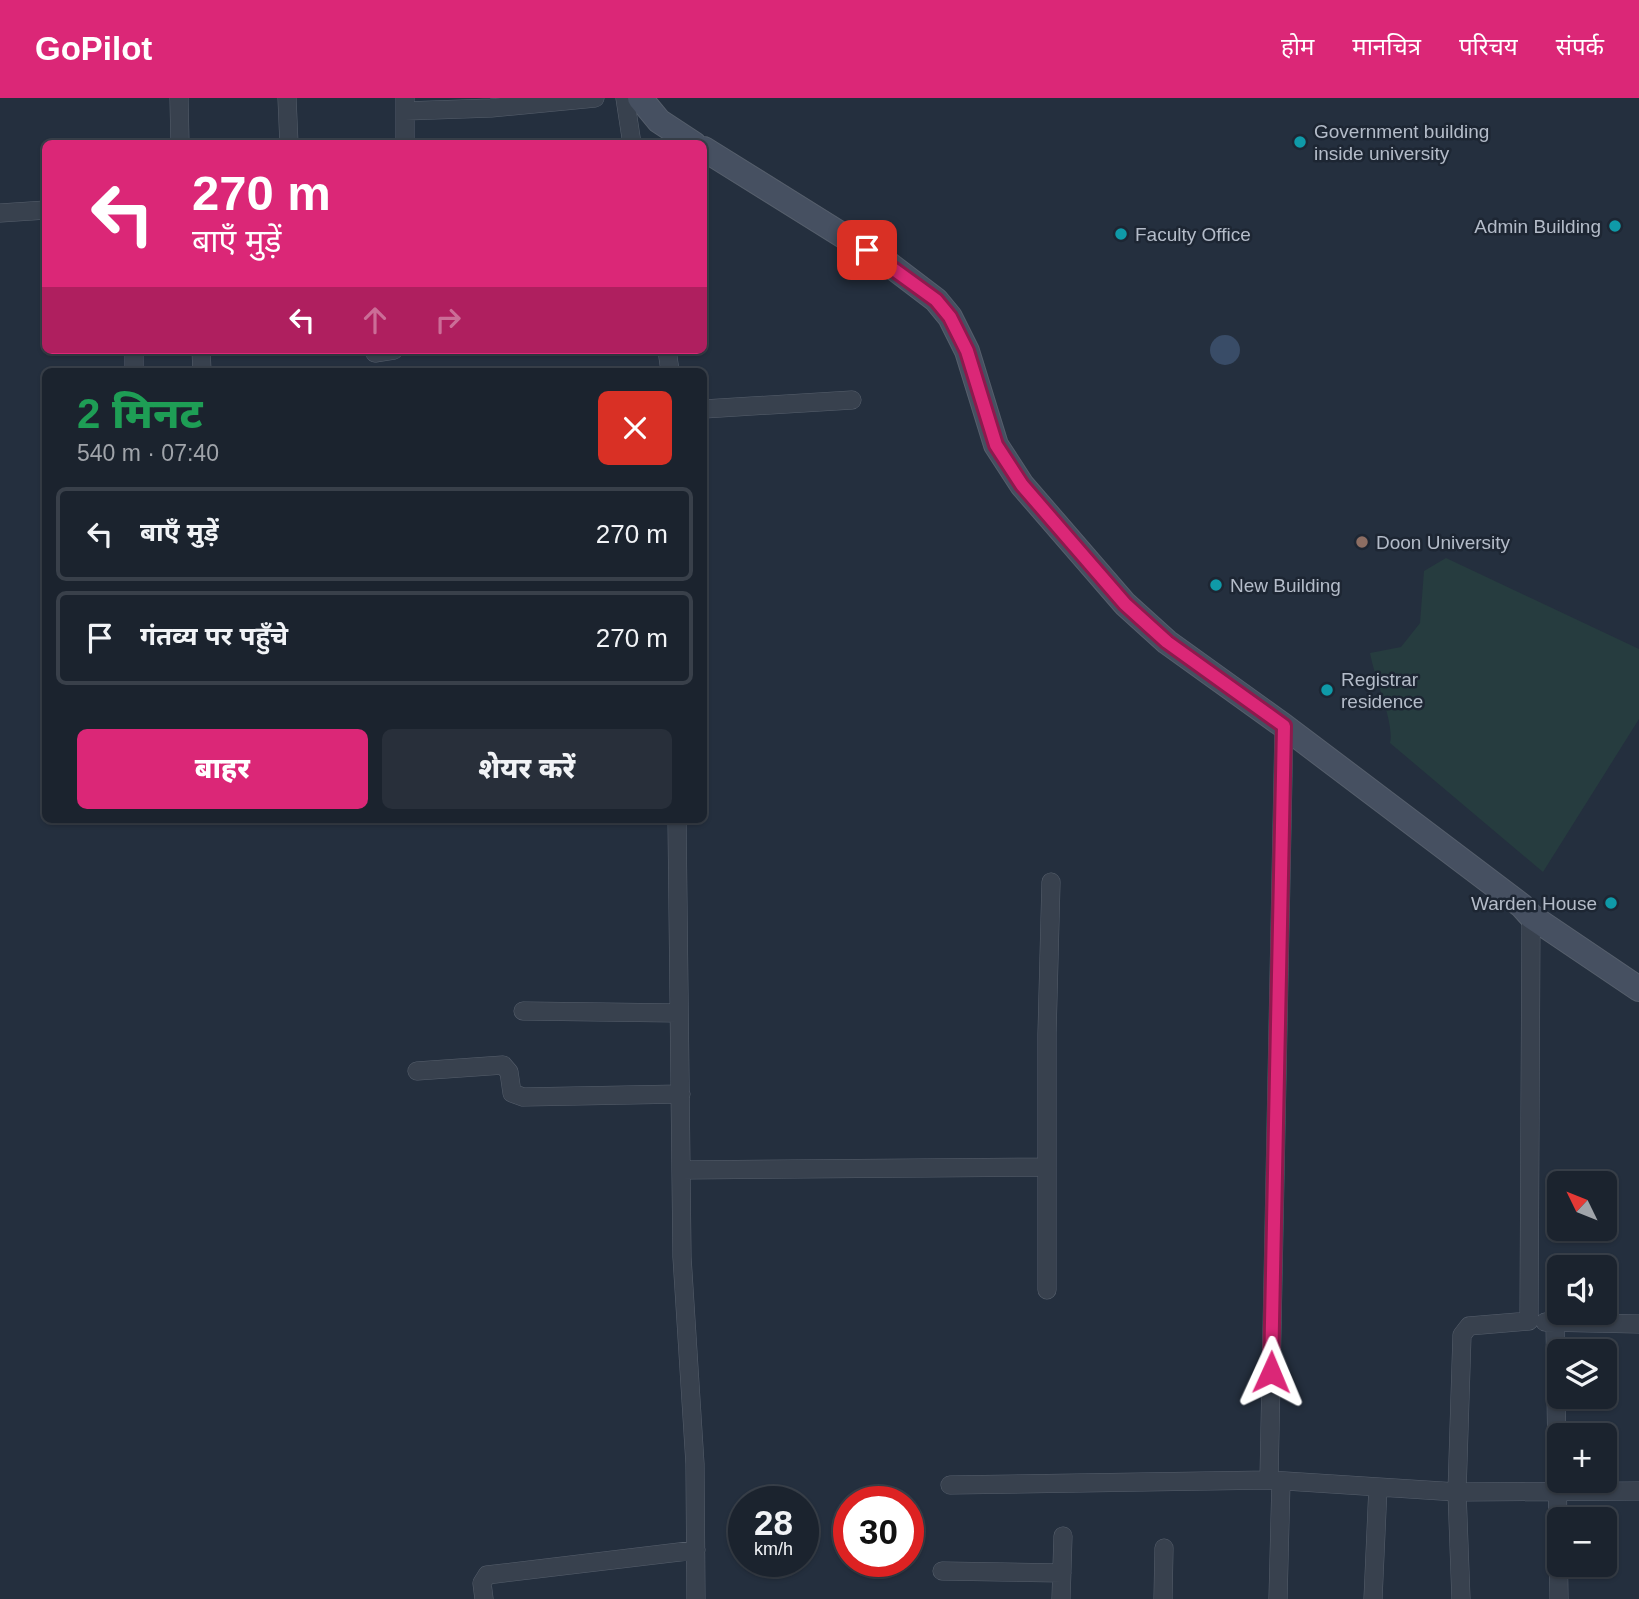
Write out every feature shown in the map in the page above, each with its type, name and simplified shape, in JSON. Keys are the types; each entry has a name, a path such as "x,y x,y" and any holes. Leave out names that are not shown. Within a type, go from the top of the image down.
{"main road":[{"path":"640,98 659,121 688,140"},
{"path":"707,151 890,265 936,300 950,317 967,351 996,445 1022,485 1125,604 1167,642 1284,726 1522,906 1531,916 1639,989"}],"street":[{"path":"178,98 180,140"},
{"path":"287,98 289,140"},
{"path":"405,140 405,105 491,108 595,98"},
{"path":"625,98 631,140"},
{"path":"0,212 42,210"},
{"path":"707,409 852,400"},
{"path":"1278,1599 1275,1480 1284,726"},
{"path":"677,823 682,1257 695,1464 696,1599"},
{"path":"1047,1290 1051,882"},
{"path":"1529,1321 1531,916"},
{"path":"523,1011 678,1013"},
{"path":"417,1071 503,1065 509,1072 513,1093 523,1097 681,1094"},
{"path":"681,1170 1047,1167"},
{"path":"1461,1599 1457,1492 1463,1332 1469,1326 1483,1323 1547,1322"},
{"path":"1617,1323 1639,1324"},
{"path":"1555,1325 1556,1423"},
{"path":"950,1485 1275,1480 1457,1492 1547,1492"},
{"path":"1373,1599 1378,1487"},
{"path":"1617,1491 1639,1491"},
{"path":"1557,1493 1559,1599"},
{"path":"1061,1599 1063,1536"},
{"path":"1163,1599 1164,1548"},
{"path":"484,1599 482,1583 487,1574 696,1550"},
{"path":"942,1571 1062,1573"}],"green space":[{"path":"1446,558 1639,649 1639,719 1543,872 1390,743 1390,724 1370,653 1401,647 1420,623 1424,571"}],"water":[{"path":"1225,335 1236,339 1240,350 1236,361 1225,365 1214,361 1210,350 1214,339"}],"place":[{"name":"Government building inside university","path":"1300,142"},
{"name":"Admin Building","path":"1615,226"},
{"name":"Faculty Office","path":"1121,234"},
{"name":"Doon University","path":"1362,542"},
{"name":"New Building","path":"1216,585"},
{"name":"Registrar residence","path":"1327,690"},
{"name":"Warden House","path":"1611,903"}],"route":[{"path":"867,250 936,300 950,317 967,351 996,445 1022,485 1125,604 1167,642 1284,726 1271,1372"}]}
